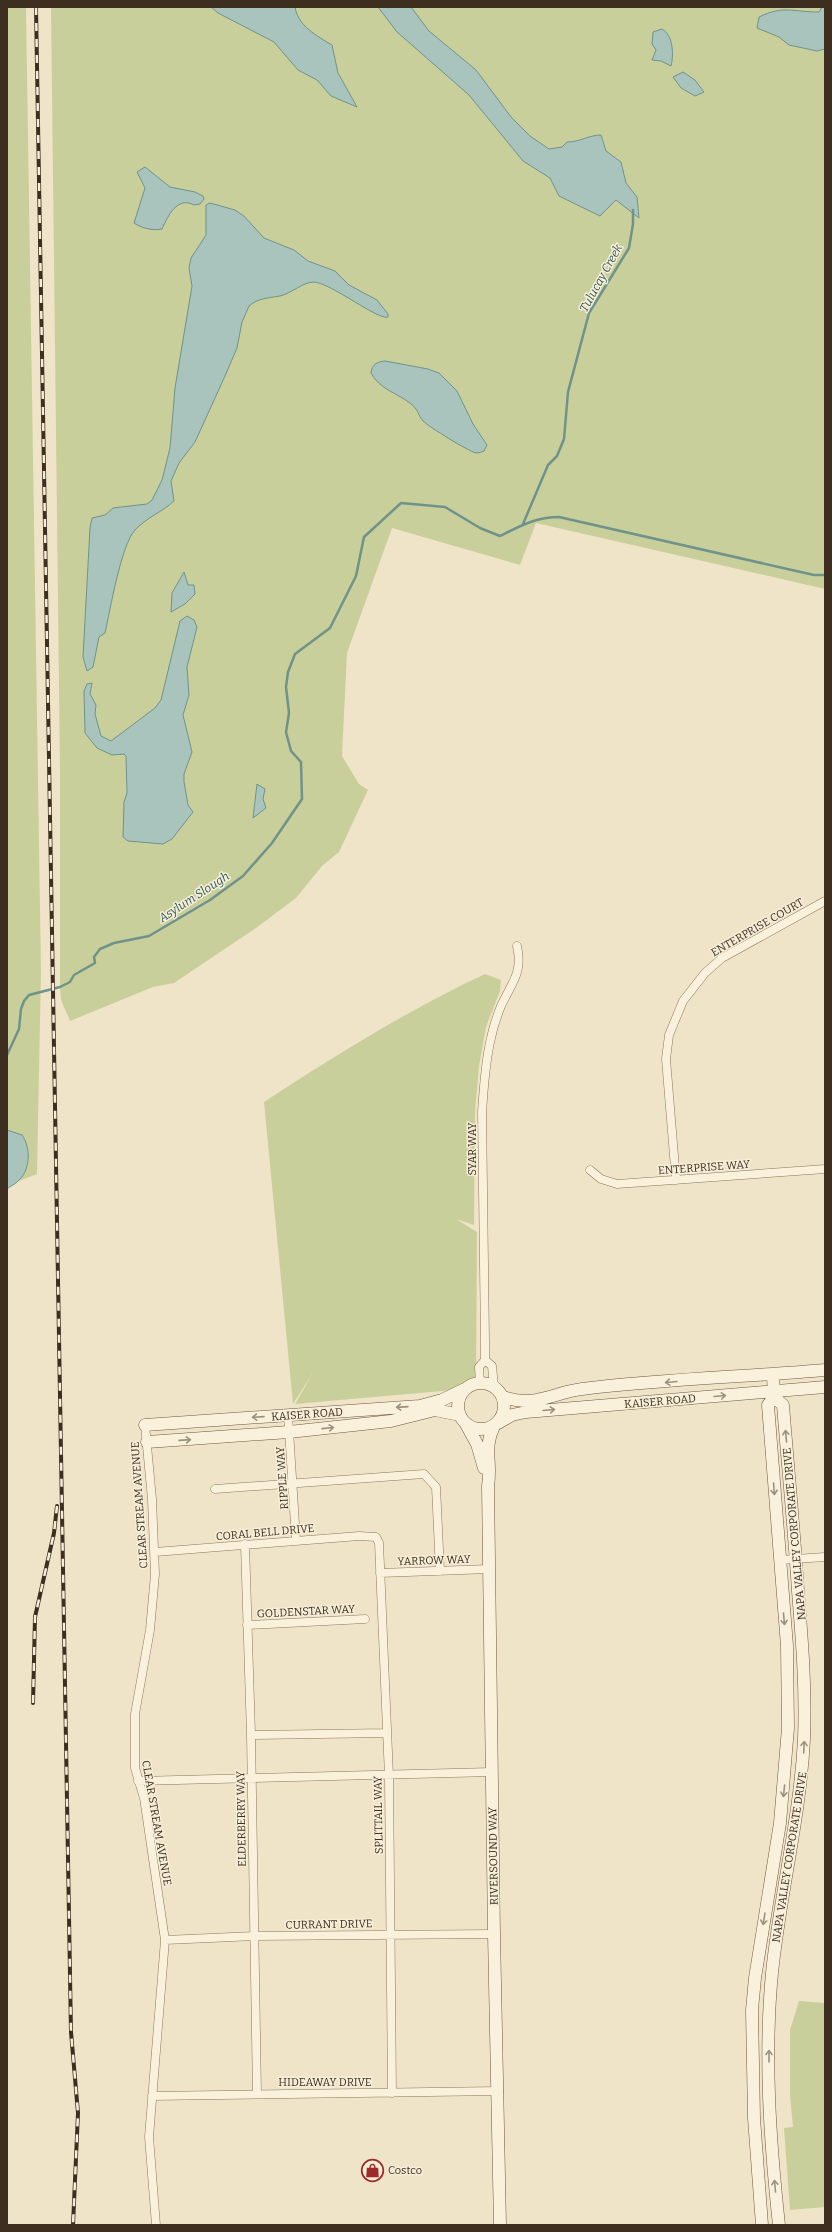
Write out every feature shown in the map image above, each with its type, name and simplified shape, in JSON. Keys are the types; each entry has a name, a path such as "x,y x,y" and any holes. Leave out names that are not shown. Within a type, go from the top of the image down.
{"street":[{"name":"ENTERPRISE COURT","path":"676,1180 666,1059 669,1035 683,1001 698,981 722,958 825,901"},
{"name":"SYAR WAY","path":"480,1383 480,1368 485,1360 482,1119 485,1080 487,1058 494,1026 518,971 520,959 517,946"},
{"name":"ENTERPRISE WAY","path":"590,1170 601,1179 618,1184 825,1169"},
{"name":"SYAR WAY","path":"485,1360 492,1366 494,1387"},
{"name":"KAISER ROAD","path":"503,1397 517,1402 531,1402 581,1389 825,1370"},
{"name":"NAPA VALLEY CORPORATE DRIVE","path":"762,2225 752,2071 754,1978 780,1822 787,1763 788,1728 786,1646 768,1405 774,1394 773,1375"},
{"path":"480,1383 494,1387 503,1397 504,1411 496,1424 480,1430 463,1420 459,1399 466,1389 480,1383"},
{"name":"KAISER ROAD","path":"496,1424 512,1415 526,1412 774,1394 825,1387"},
{"name":"KAISER ROAD","path":"145,1425 420,1406 442,1400 466,1389"},
{"name":"NAPA VALLEY CORPORATE DRIVE","path":"774,1394 783,1405 805,1671 803,1759 794,1839 780,1913 772,1979 769,2022 769,2087 779,2225"},
{"name":"KAISER ROAD","path":"146,1442 289,1432 392,1421 435,1410 463,1420"},
{"name":"RIPPLE WAY","path":"288,1415 294,1483 296,1540"},
{"name":"RIVERSOUND WAY","path":"463,1420 477,1444 488,1486"},
{"name":"RIVERSOUND WAY","path":"496,1424 489,1436 487,1447 490,1464 488,1486 489,1569 494,1934 499,2091 500,2225"},
{"name":"CLEAR STREAM AVENUE","path":"145,1425 155,1552 154,1599 135,1714 135,1768 144,1798 165,1940 149,2137 156,2225"},
{"path":"215,1489 424,1474 436,1486 440,1571"},
{"name":"CORAL BELL DRIVE","path":"155,1552 296,1540 359,1536 376,1537"},
{"name":"SPLITTAIL WAY","path":"376,1537 379,1543 389,1776 392,2093"},
{"name":"ELDERBERRY WAY","path":"245,1544 252,1735 257,2094"},
{"path":"780,1560 825,1557"},
{"name":"YARROW WAY","path":"380,1573 489,1569"},
{"name":"GOLDENSTAR WAY","path":"248,1625 365,1619"},
{"path":"252,1735 387,1733"},
{"path":"138,1781 389,1776 492,1772"},
{"name":"CURRANT DRIVE","path":"165,1940 254,1936 494,1934"},
{"path":"754,1978 772,1979"},
{"name":"HIDEAWAY DRIVE","path":"152,2096 499,2091"}],"green space":[{"path":"7,7 26,7 41,972 37,1174 19,1181 27,1163 28,1158 26,1149 22,1135 7,1130"},
{"path":"51,7 825,7 825,589 536,523 520,565 392,528 347,653 342,756 359,784 368,790 339,852 322,866 296,898 256,928 174,983 153,987 70,1021 61,1000 60,987 60,772"},
{"path":"485,974 501,980 500,991 486,1027 479,1066 475,1112 474,1225 456,1219 477,1232 476,1388 295,1404 314,1371 293,1404 264,1102 318,1067 400,1018"},
{"path":"799,2001 825,2003 825,2207 790,2210 784,2128 793,2127 790,2096 790,2030"}],"water":[{"path":"211,7 295,7 300,20 304,25 314,34 332,45 338,73 357,107 331,96 317,80 298,70 274,42 218,13"},
{"path":"378,7 411,7 429,31 476,70 511,117 530,136 549,149 562,147 567,142 601,135 606,151 621,162 626,183 637,197 639,218 616,200 600,216 559,196 550,178 523,161 469,95 397,32"},
{"path":"822,7 825,7 825,49 817,51 789,45 779,37 757,28 759,17 767,13 782,10 819,12"},
{"path":"662,29 666,32 672,45 671,66 661,61 652,60 656,50 652,44 653,32"},
{"path":"683,72 695,80 704,92 695,96 681,88 673,77"},
{"path":"145,167 170,187 195,192 203,196 204,199 200,204 194,205 183,203 178,205 170,213 162,229 158,230 144,228 137,225 134,223 145,188 137,172"},
{"path":"210,203 235,210 244,216 264,238 294,250 308,261 335,271 349,285 377,300 388,314 388,317 383,317 331,288 314,282 310,282 284,295 260,300 249,306 242,322 237,348 225,376 195,442 179,463 171,481 174,501 139,526 130,538 125,549 105,633 99,637 93,667 87,671 83,657 90,528 92,518 105,515 113,508 147,504 152,500 162,480 170,448 175,388 192,286 189,268 191,258 206,235 206,205"},
{"path":"385,361 428,369 439,373 457,391 473,424 487,445 484,451 476,453 457,444 440,433 423,421 411,404 379,383 371,373 372,367 375,364"},
{"path":"184,572 188,585 194,585 195,594 185,604 171,612 172,593"},
{"path":"187,616 194,620 197,627 187,667 189,695 183,715 192,752 184,774 184,782 188,805 193,812 172,839 163,844 128,841 123,837 124,802 127,793 126,756 124,754 112,755 97,748 85,733 84,691 87,684 92,683 90,694 96,705 95,714 101,736 111,741 155,708 161,700 180,621"},
{"path":"257,784 265,789 263,799 266,808 253,818"},
{"path":"7,1130 22,1135 27,1146 28,1159 25,1172 22,1177 7,1189"}],"waterway":[{"name":"Tulucay Creek","path":"523,524 548,465 557,456 564,439 568,392 589,313 629,248 633,224 633,210"},
{"name":"Asylum Slough","path":"7,1055 19,1029 21,1009 24,1001 29,995 60,987 70,982 74,975 95,963 94,957 100,949 114,943 149,936 210,900 243,876 272,843 302,799 301,762 291,751 286,732 289,713 286,687 288,672 295,654 330,628 356,576 364,537 401,503 445,507 480,528 500,536 535,520 559,517 814,575 825,575"}],"railway":[{"path":"36,7 71,2032 78,2113 73,2225"},
{"path":"33,1703 35,1617 54,1533 57,1506"}],"place":[{"name":"Costco","path":"372,2170"}]}
